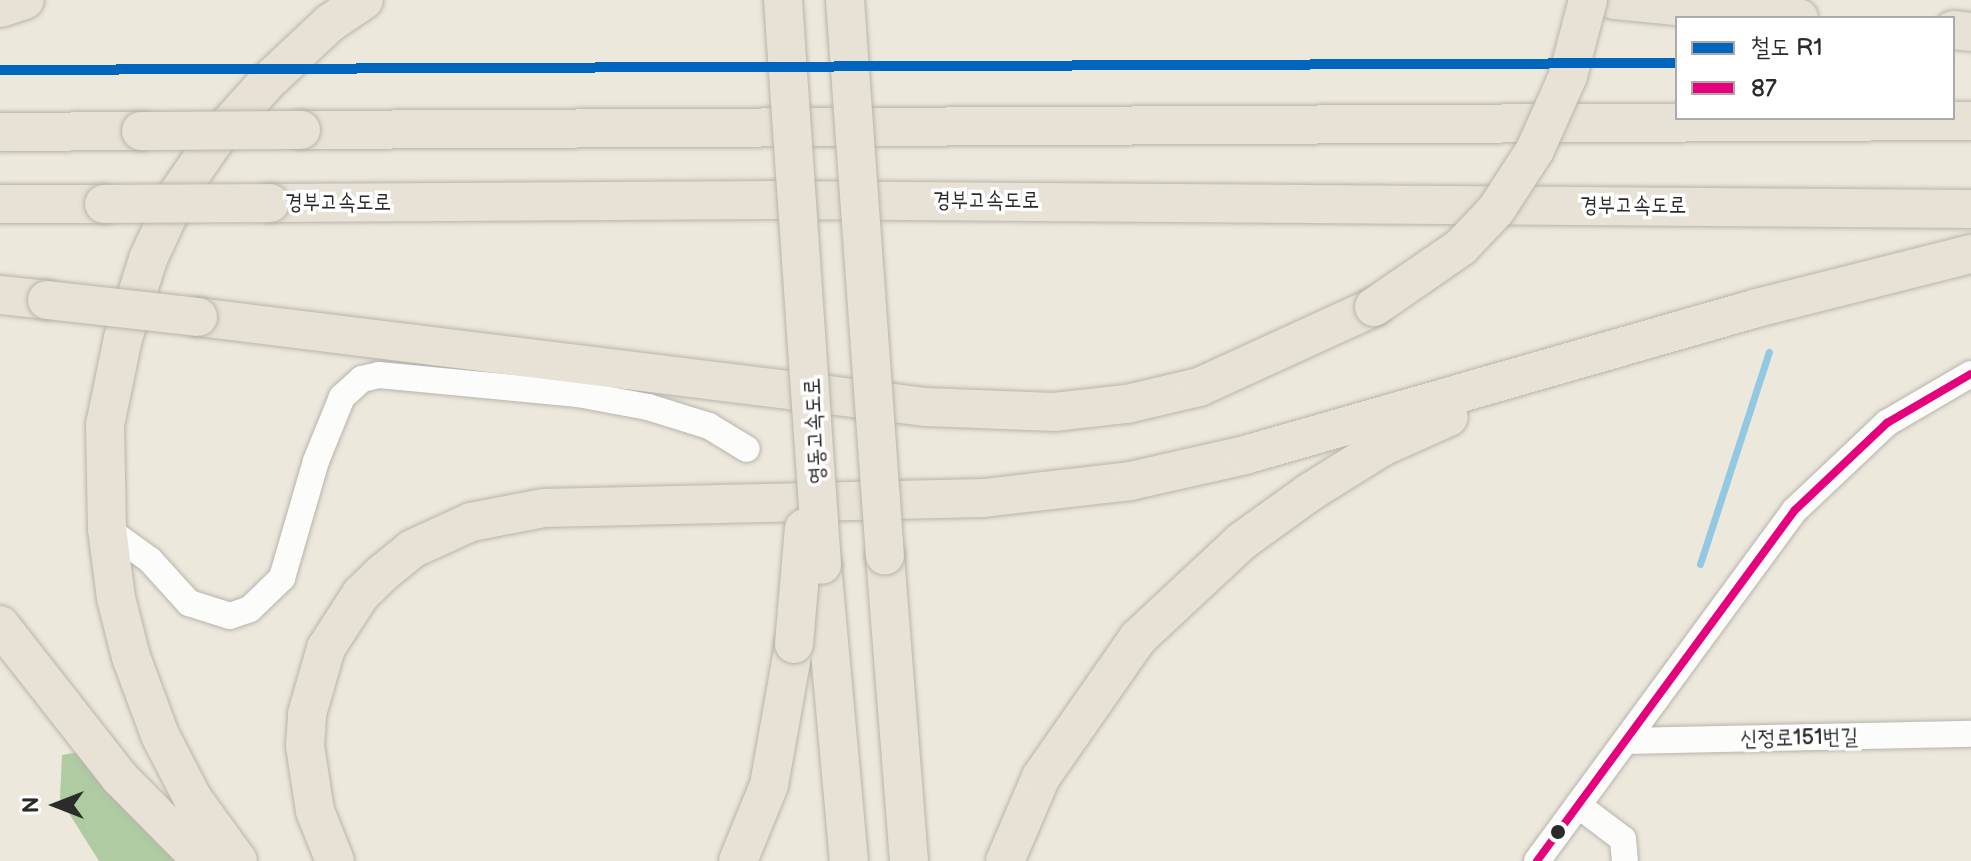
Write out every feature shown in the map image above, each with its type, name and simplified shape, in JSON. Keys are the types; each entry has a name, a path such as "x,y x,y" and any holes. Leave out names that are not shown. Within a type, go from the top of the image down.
{"highway":[{"path":"0,8 25,0"},
{"path":"238,861 193,799 160,735 116,598 107,529 105,425 123,338 148,259 179,192 214,141 266,83 330,23 364,0"},
{"name":"영동고속도로","path":"783,0 815,410 822,565 849,861"},
{"path":"0,295 926,407 1054,412 1127,404 1199,387 1374,307 1442,263 1496,210 1535,150 1562,88 1588,0"},
{"path":"1614,0 1778,16"},
{"path":"846,4 909,861"},
{"path":"0,132 1971,121"},
{"name":"경부고속도로","path":"0,204 791,200 1971,209"},
{"path":"335,861 324,841 307,779 307,714 314,683 326,648 361,594 412,549 439,535 509,512 544,508 984,498 1130,481 1245,455 1621,348 1971,254"},
{"path":"1005,861 1041,777 1081,712 1138,638 1242,541 1382,447 1621,348"},
{"path":"738,861 769,785 794,644 815,410"},
{"path":"0,625 120,778 202,861"}],"street":[{"path":"1537,861 1795,510 1837,465 1887,423 1971,374"},
{"path":"107,529 150,560 189,603 230,616 250,609 282,578 316,461 342,397 362,379 379,375 578,394 648,407 709,426 747,449"},
{"name":"신정로151번길","path":"1626,741 1971,734"},
{"path":"1578,805 1623,839 1625,861"}],"green space":[{"path":"84,751 190,861 99,861 60,799 62,755"}],"waterway":[{"path":"1700,564 1769,352"}],"rail line":[{"name":"R1","path":"0,70 1675,63"}],"transit line":[{"name":"87","path":"1537,861 1795,510 1887,423 1971,374"}]}
